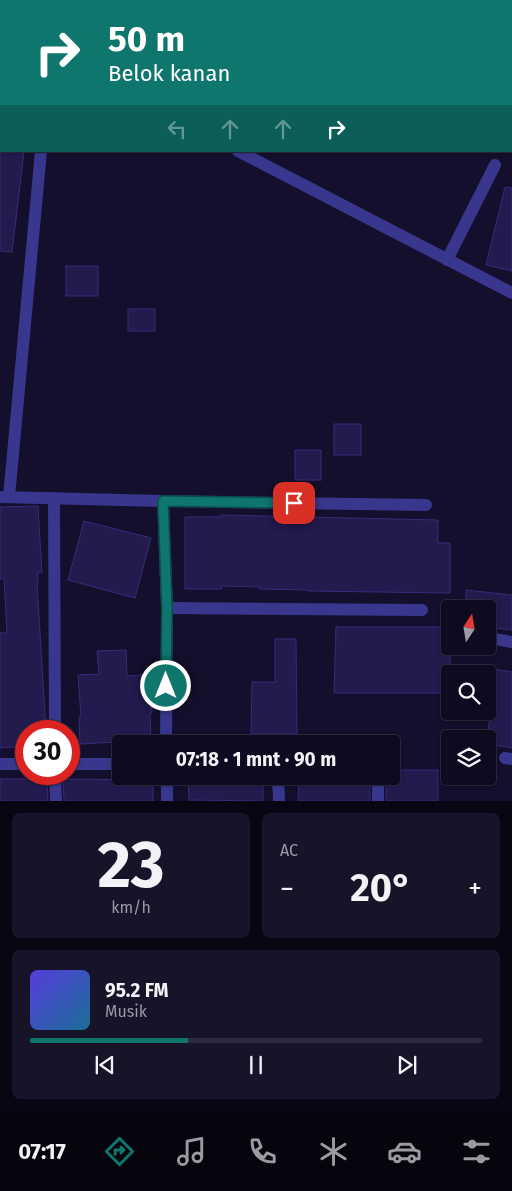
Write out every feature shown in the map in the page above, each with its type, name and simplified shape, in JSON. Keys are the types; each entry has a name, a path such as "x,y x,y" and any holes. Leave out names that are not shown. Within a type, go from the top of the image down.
{"street":[{"path":"41,152 4,497 426,505"},
{"path":"240,152 512,293"},
{"path":"447,260 495,165"},
{"path":"54,498 55,720"},
{"path":"163,501 167,608 166,735"},
{"path":"167,608 422,610"},
{"path":"496,639 512,642"},
{"path":"0,764 15,764"},
{"path":"80,764 112,764"},
{"path":"55,785 56,801"},
{"path":"166,785 167,801"},
{"path":"278,785 279,801"},
{"path":"378,785 378,801"}],"building":[{"path":"0,152 24,152 12,252 0,251"},
{"path":"505,187 512,188 512,271 486,265"},
{"path":"66,266 98,266 98,296 66,296"},
{"path":"128,309 155,309 155,331 128,331"},
{"path":"334,424 361,424 361,455 334,455"},
{"path":"295,450 321,450 321,480 295,480"},
{"path":"38,506 42,573 38,572 37,583 45,720 15,720 15,747 0,748 0,633 7,633 4,579 0,579 0,507"},
{"path":"221,515 438,520 438,543 450,543 450,593 308,591 222,586 222,589 185,589 185,517 221,517"},
{"path":"84,521 151,538 135,598 68,580"},
{"path":"466,590 512,595 512,630 496,628 496,600 466,600"},
{"path":"336,627 441,627 441,655 450,655 450,665 441,665 441,693 334,693"},
{"path":"275,639 296,639 297,734 251,734 252,682 275,682"},
{"path":"126,650 127,676 150,674 152,713 150,713 151,735 112,735 112,742 80,744 79,717 81,717 78,675 99,674 97,651"},
{"path":"496,669 512,672 512,748 496,745 496,730 488,730 490,720 496,720"},
{"path":"400,770 438,770 438,801 386,801 386,785 400,785"},
{"path":"0,779 15,779 15,785 47,785 48,801 0,801"},
{"path":"80,779 112,780 112,785 153,785 153,801 64,801 63,785 80,785"},
{"path":"188,785 263,785 263,801 189,800"},
{"path":"299,785 370,785 370,801 298,801"}],"route":[{"path":"166,686 167,608 163,501 294,503"}]}
